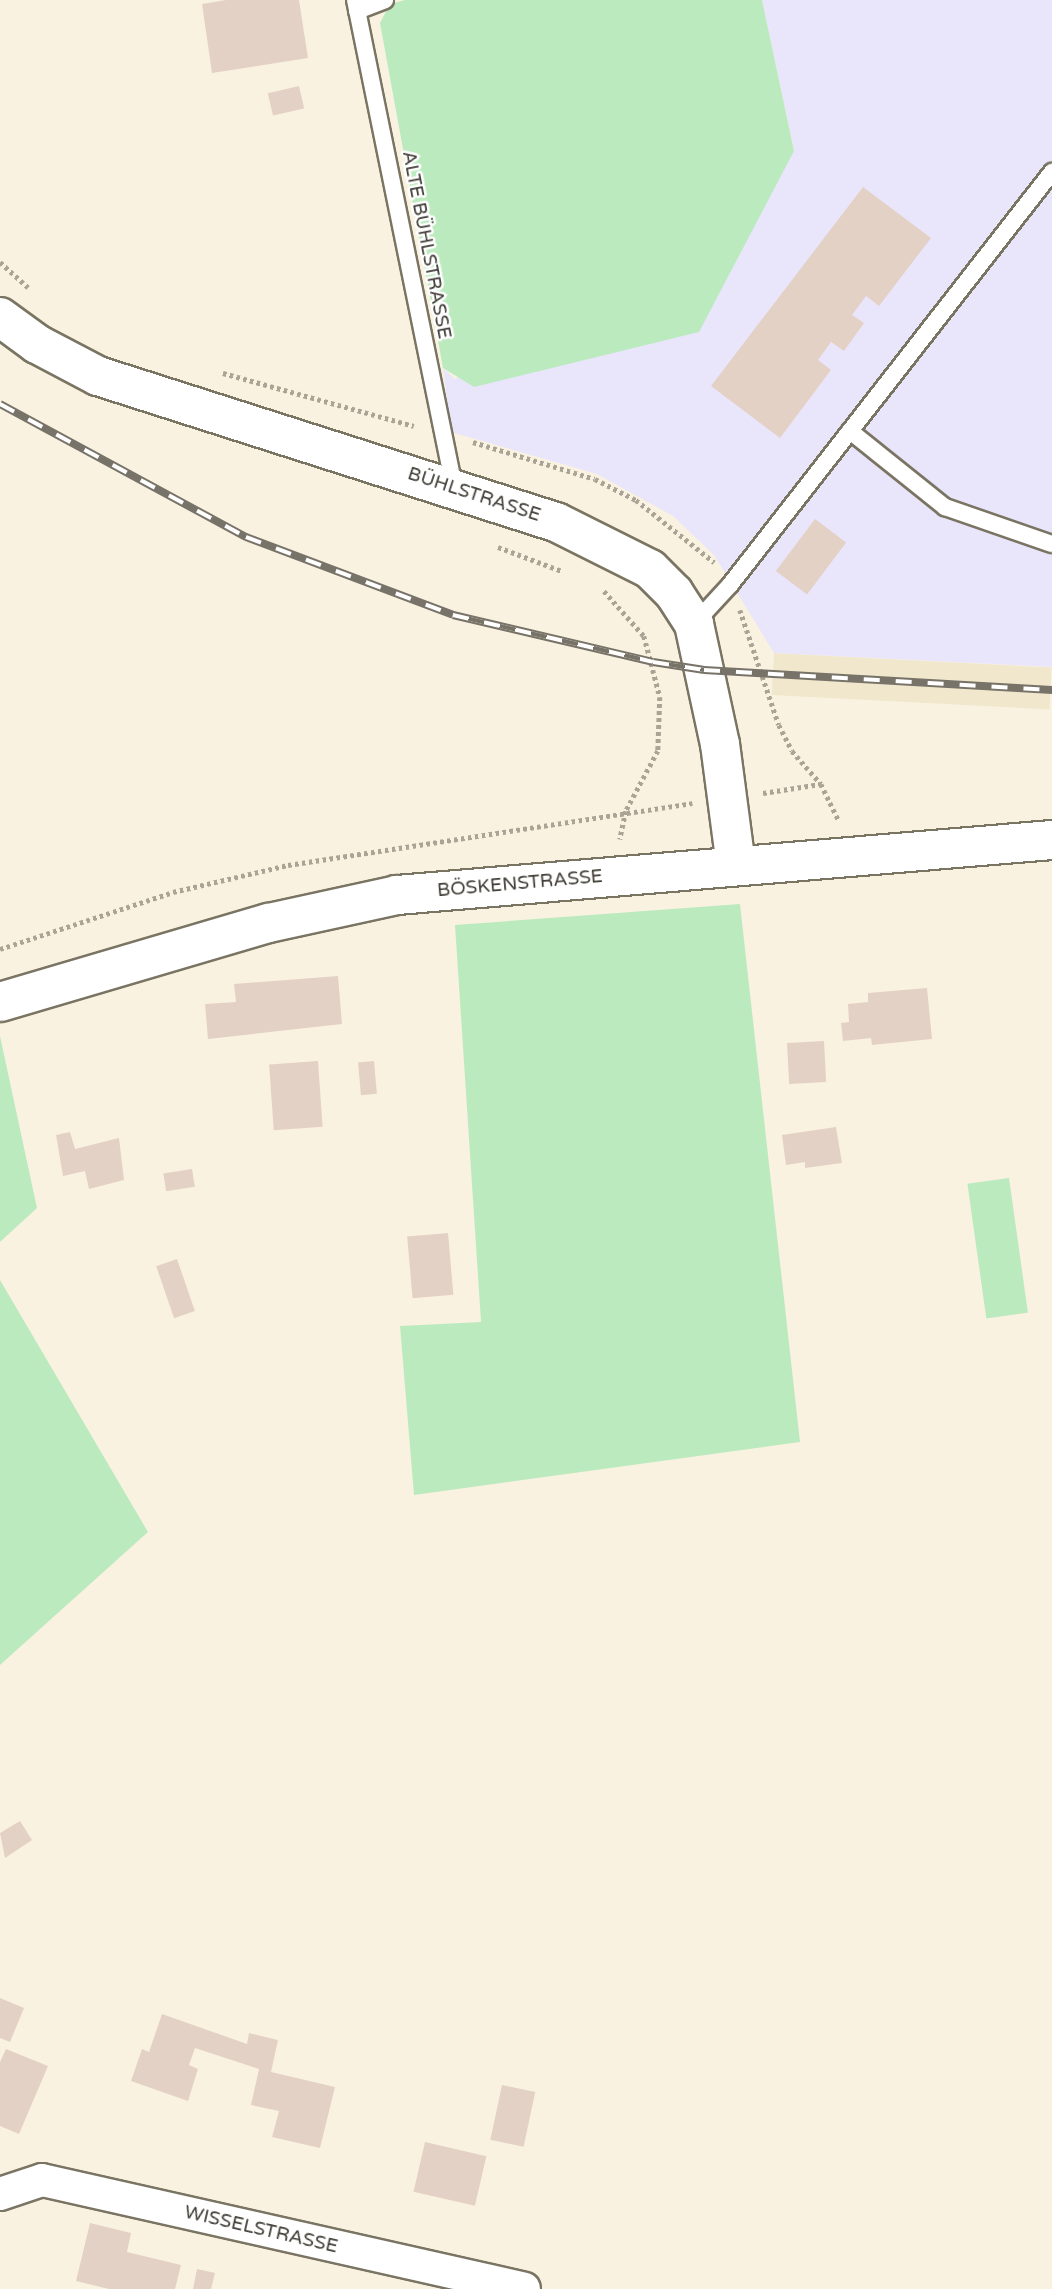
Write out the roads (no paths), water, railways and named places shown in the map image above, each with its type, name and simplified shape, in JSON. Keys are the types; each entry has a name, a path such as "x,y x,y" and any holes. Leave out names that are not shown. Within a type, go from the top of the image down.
{"main road":[{"name":"BÜHLSTRASSE","path":"0,317 37,344 98,376 454,487 608,545 650,569 674,593 694,624 720,744 736,866"},
{"name":"BÖSKENSTRASSE","path":"0,1002 269,923 397,895 1052,840"}],"street":[{"name":"WISSELSTRASSE","path":"0,2194 42,2180 524,2289"}],"lane":[{"name":"ALTE BÜHLSTRASSE","path":"385,0 356,6 454,487"},
{"path":"694,624 850,431 1052,172"},
{"path":"850,431 944,507 1052,544"}],"railway":[{"path":"0,404 246,537 453,615 653,662 704,670 1052,690"}]}
